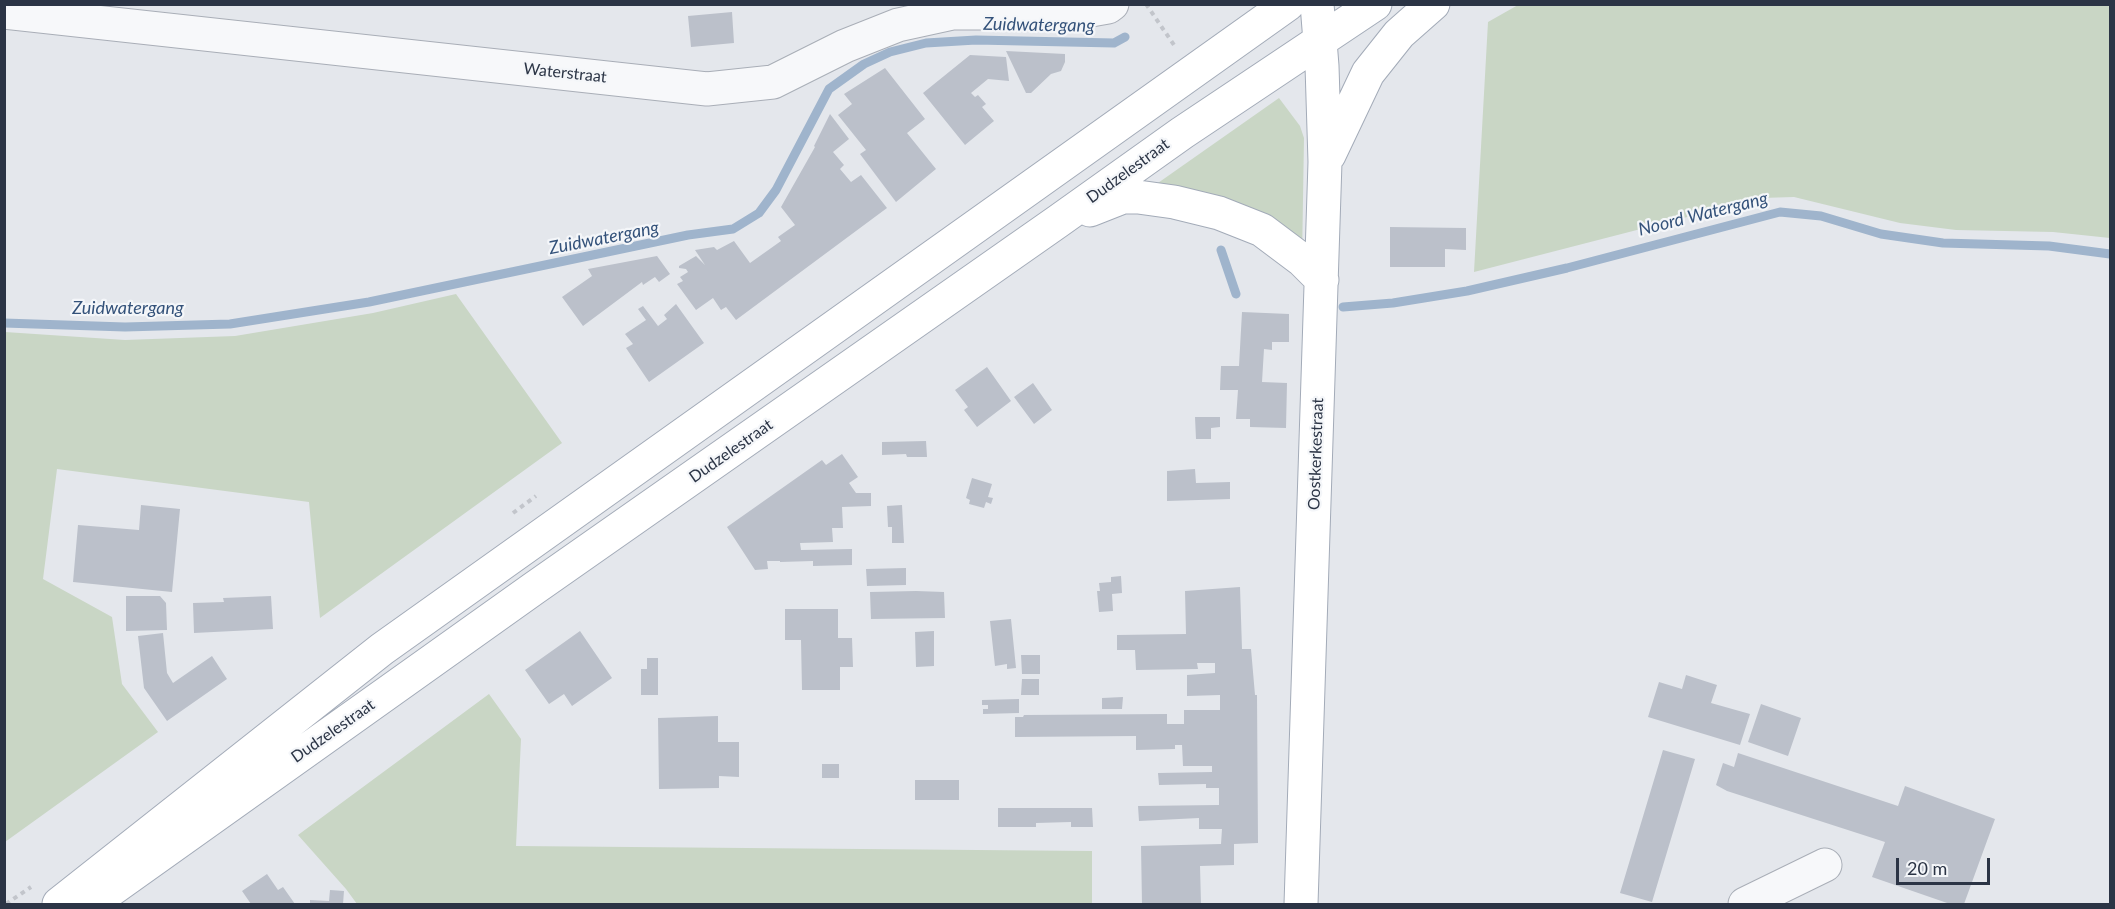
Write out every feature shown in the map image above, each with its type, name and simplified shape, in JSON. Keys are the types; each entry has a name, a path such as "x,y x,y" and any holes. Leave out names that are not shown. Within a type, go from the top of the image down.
{"main road":[{"name":"Dudzelestraat","path":"59,904 382,650 1288,4"},
{"name":"Oostkerkestraat","path":"1301,904 1325,162 1317,4"},
{"name":"Dudzelestraat","path":"91,904 523,596 1182,133 1375,4"},
{"path":"1325,162 1368,72 1399,34 1433,4"},
{"path":"1058,222 1123,198 1138,197 1174,202 1219,213 1262,230 1302,260 1322,280"}],"street":[{"name":"Waterstraat","path":"4,12 707,89 773,82 845,46 887,29 953,13 1074,13 1108,7 1112,4"},
{"path":"1745,904 1825,865"}],"path":[{"path":"1146,4 1174,45"}],"green space":[{"path":"1518,5 2110,5 2110,238 2053,232 1956,230 1900,223 1794,197 1761,198 1474,272 1488,22"},
{"path":"1279,98 1300,126 1304,138 1302,260 1138,197"},
{"path":"456,294 562,443 320,618 309,502 57,469 43,579 112,617 122,684 158,732 5,842 5,332 125,340 235,336 373,313"},
{"path":"489,694 521,739 516,846 1092,851 1092,904 357,904 298,835"}],"building":[{"path":"732,12 734,43 691,47 688,16"},
{"path":"1006,51 1065,54 1065,62 1061,71 1051,74 1031,93 1026,93"},
{"path":"970,55 1006,57 1009,81 988,79 971,93 975,97 978,95 986,104 982,107 994,121 965,145 923,93"},
{"path":"885,68 925,119 907,133 936,169 896,202 860,154 866,150 838,115 852,104 844,94"},
{"path":"830,114 849,139 833,152 844,165 840,169 851,182 861,175 887,208 736,320 726,307 721,310 713,298 696,310 677,284 683,281 680,277 688,272 679,266 696,256 705,265 695,250 714,247 717,250 734,241 750,263 781,241 778,237 795,225 781,207 815,147"},
{"path":"1390,227 1466,228 1466,250 1445,249 1445,267 1390,267"},
{"path":"657,256 670,274 659,282 655,277 643,285 642,282 583,326 562,297 592,276 588,269"},
{"path":"676,304 704,343 649,382 626,348 633,344 625,334 646,320 638,309 643,306 658,326 667,319 664,315"},
{"path":"1242,312 1289,314 1289,342 1272,342 1272,350 1264,349 1262,382 1287,383 1286,428 1250,427 1250,419 1236,419 1238,390 1220,390 1221,366 1239,366"},
{"path":"987,367 1011,401 977,427 964,410 968,407 955,390"},
{"path":"1033,383 1052,410 1034,424 1014,397"},
{"path":"1195,417 1220,417 1220,427 1211,428 1211,439 1196,439"},
{"path":"926,441 927,457 907,457 906,454 882,455 882,442"},
{"path":"842,454 858,477 849,483 856,493 871,493 871,506 842,507 843,528 832,528 833,542 800,543 801,550 852,549 852,565 813,566 813,561 767,561 768,569 755,570 727,527 822,460 826,465"},
{"path":"1195,469 1196,483 1230,482 1230,499 1167,501 1167,471"},
{"path":"972,478 992,484 988,497 993,498 991,504 986,502 984,508 969,504 970,500 966,498"},
{"path":"141,505 180,509 172,592 73,582 78,525 139,530"},
{"path":"902,505 904,543 892,543 892,527 888,527 887,506"},
{"path":"906,568 906,585 867,586 866,569"},
{"path":"1121,576 1122,593 1112,594 1113,611 1099,612 1097,591 1100,591 1099,583 1111,582 1111,577"},
{"path":"1240,587 1242,649 1251,649 1255,695 1257,695 1258,843 1234,844 1234,865 1200,866 1201,904 1142,904 1141,846 1221,844 1222,829 1199,829 1199,818 1139,821 1138,806 1219,805 1219,788 1206,788 1206,784 1159,785 1158,773 1212,772 1212,766 1183,766 1182,745 1175,745 1175,749 1136,750 1136,736 1015,737 1015,717 1024,715 1167,714 1167,724 1184,724 1184,710 1220,710 1220,695 1187,696 1187,675 1215,673 1215,663 1197,663 1198,669 1136,670 1135,650 1117,650 1117,635 1186,634 1185,591"},
{"path":"870,592 944,592 945,618 871,619"},
{"path":"126,596 160,596 166,603 167,630 126,631"},
{"path":"271,596 273,629 194,633 193,603 224,602 223,598"},
{"path":"785,609 838,609 838,638 852,638 853,667 840,667 840,690 802,690 801,640 785,640"},
{"path":"1011,619 1016,668 1007,669 1007,664 995,666 990,621"},
{"path":"580,631 612,678 572,706 564,694 549,704 525,670"},
{"path":"934,631 934,666 916,667 915,632"},
{"path":"163,633 167,673 173,683 212,656 227,679 167,721 144,688 138,636"},
{"path":"1021,655 1040,655 1040,674 1022,674"},
{"path":"647,658 658,658 658,695 641,695 641,669 647,669"},
{"path":"1686,675 1717,685 1711,703 1750,714 1740,745 1648,717 1659,682 1682,689"},
{"path":"1022,679 1039,679 1039,695 1021,695"},
{"path":"1123,697 1122,709 1102,709 1102,698"},
{"path":"1019,699 1019,713 983,714 983,709 988,709 988,705 982,705 982,700"},
{"path":"1761,704 1801,718 1788,756 1748,742"},
{"path":"718,716 718,742 739,742 739,777 719,776 719,788 659,789 658,718"},
{"path":"1663,750 1695,759 1652,902 1620,893"},
{"path":"1738,753 1898,806 1905,786 1995,819 1964,904 1950,904 1872,877 1885,842 1727,791 1716,785 1723,763 1734,767"},
{"path":"822,764 839,764 839,778 822,778"},
{"path":"915,780 959,780 959,800 915,800"},
{"path":"998,808 1092,808 1093,827 1071,827 1071,822 1036,823 1036,827 998,827"},
{"path":"267,874 278,890 283,887 295,904 251,904 242,891"},
{"path":"330,890 344,891 343,904 310,904 310,900 329,901"}],"waterway":[{"name":"Zuidwatergang","path":"4,323 125,327 230,324 369,302 688,235 733,229 759,213 776,190 829,89 864,64 890,52 926,43 976,40 1114,43 1125,37"},
{"name":"Noord Watergang","path":"1343,307 1393,303 1467,291 1567,268 1780,212 1821,216 1881,234 1943,243 2049,246 2110,254"},
{"name":"Zuidwatergang","path":"1221,250 1236,294"}]}
